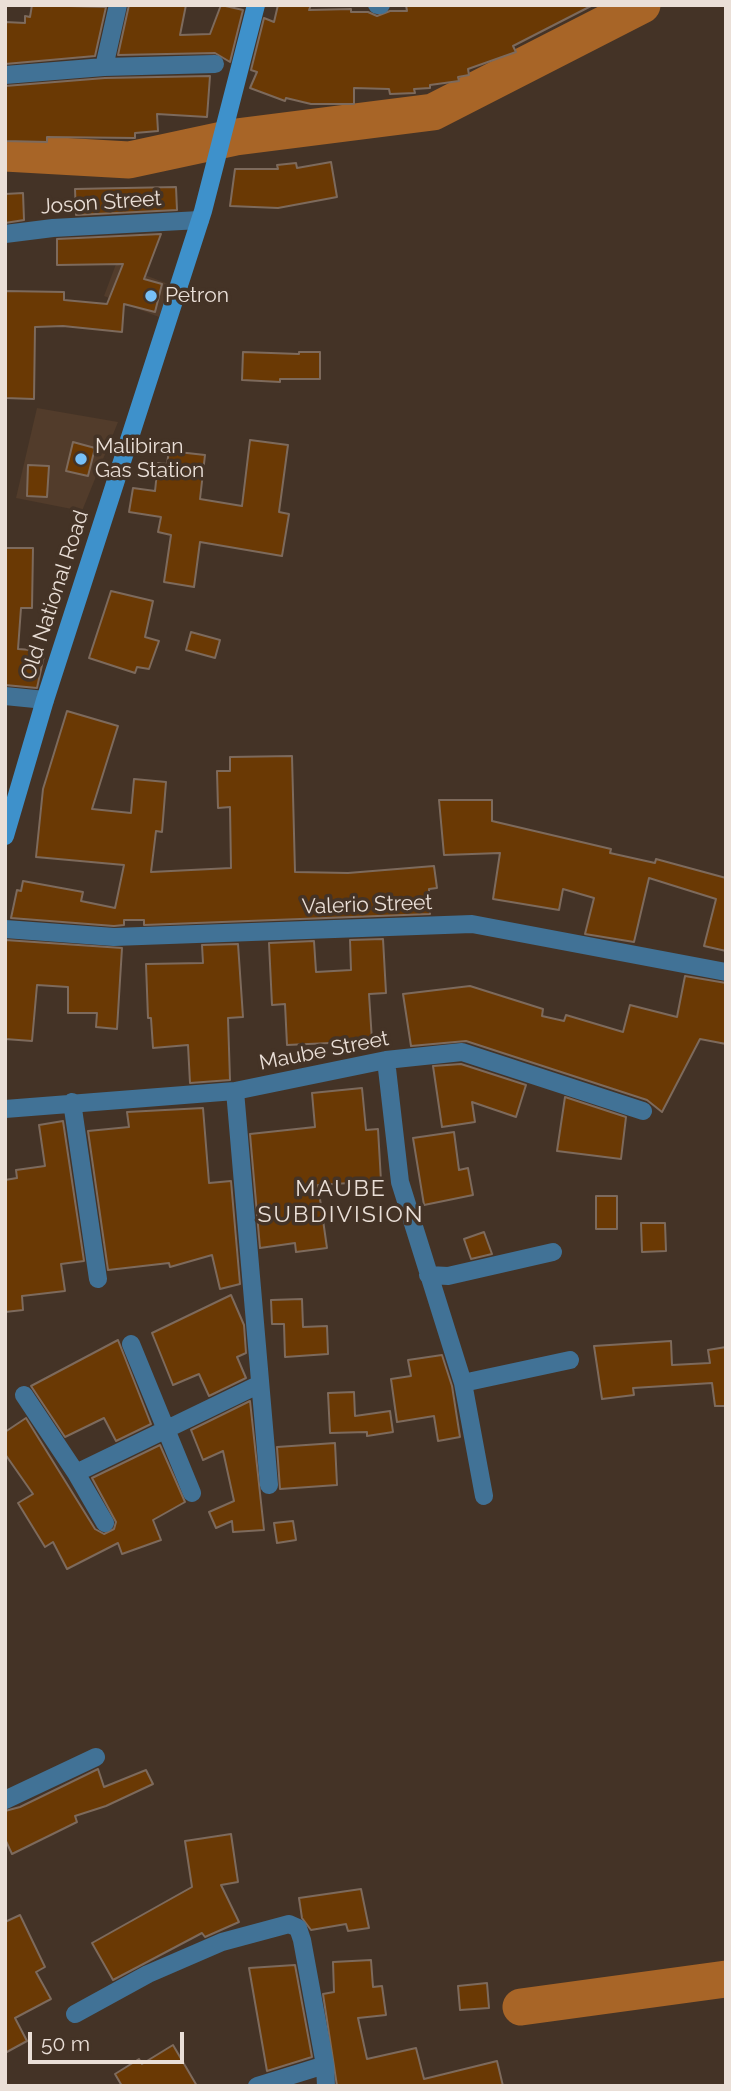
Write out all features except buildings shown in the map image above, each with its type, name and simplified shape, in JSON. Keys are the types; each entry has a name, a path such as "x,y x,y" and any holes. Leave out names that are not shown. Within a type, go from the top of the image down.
{"main road":[{"name":"Old National Road","path":"5,836 45,700 201,215 237,88 256,5"}],"street":[{"path":"104,67 118,5"},
{"path":"5,75 104,67 215,64"},
{"name":"Joson Street","path":"5,234 201,215"},
{"path":"5,696 45,700"},
{"name":"Valerio Street","path":"5,929 114,937 472,924 726,972"},
{"name":"Maube Street","path":"5,1109 235,1091 386,1060 462,1052 642,1111"},
{"path":"386,1060 400,1182 463,1383 484,1496"},
{"path":"235,1091 269,1485"},
{"path":"72,1102 98,1279"},
{"path":"428,1275 448,1276 553,1252"},
{"path":"131,1343 192,1493"},
{"path":"463,1383 570,1360"},
{"path":"76,1473 260,1384"},
{"path":"24,1395 76,1473 105,1523"},
{"path":"5,1800 96,1757"},
{"path":"75,2014 148,1974 222,1942 289,1924 298,1928 302,1940 326,2065 326,2086"},
{"path":"257,2086 326,2065"}],"shaded area":[{"path":"116,264 171,285 159,317 104,296"},
{"path":"37,408 118,422 82,511 16,498"}],"waterway":[{"path":"5,153 129,160 236,137 433,112 642,5"},
{"path":"521,2007 726,1979"}],"place":[{"name":"Petron","path":"151,296"},
{"name":"Malibiran Gas Station","path":"81,459"}],"district":[{"name":"MAUBE SUBDIVISION","path":"341,1202"}]}
